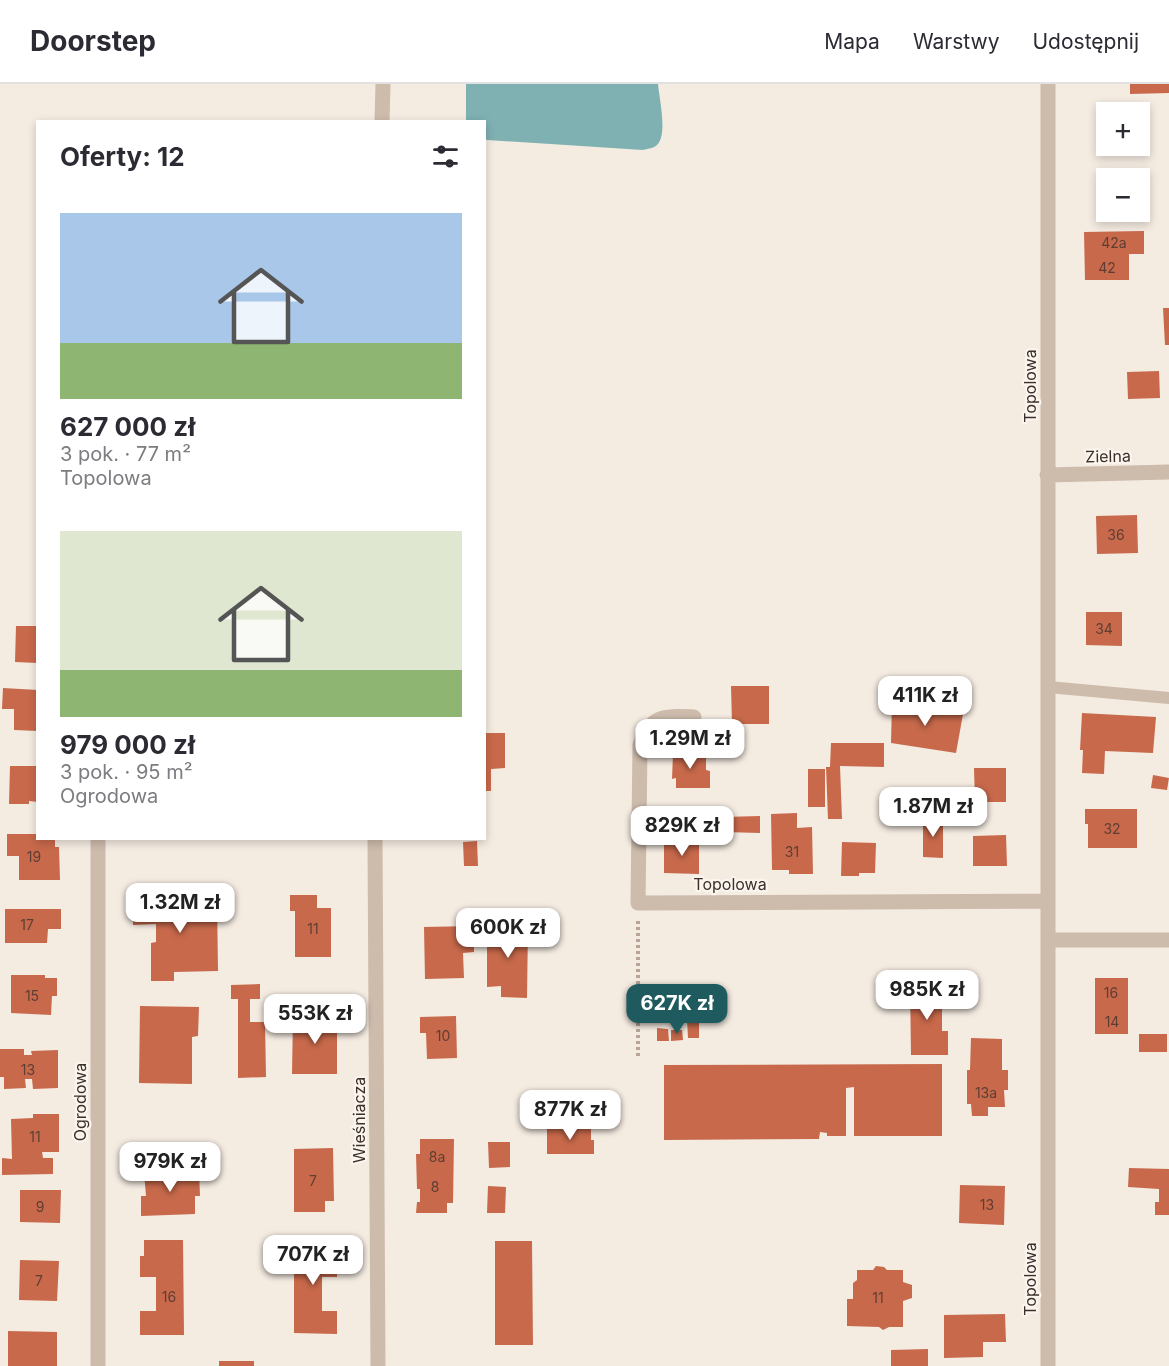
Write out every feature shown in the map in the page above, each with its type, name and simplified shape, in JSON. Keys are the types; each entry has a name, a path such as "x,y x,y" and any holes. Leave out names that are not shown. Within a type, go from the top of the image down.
{"street":[{"path":"382,120 383,84"},
{"name":"Topolowa","path":"1048,84 1048,1366"},
{"name":"Zielna","path":"1047,475 1169,472"},
{"path":"638,903 640,745 646,729 656,721 668,717 694,717"},
{"name":"Ogrodowa","path":"98,840 98,1366"},
{"name":"Wieśniacza","path":"375,840 378,1366"},
{"name":"Topolowa","path":"638,903 1048,901"},
{"path":"1048,940 1169,940"}],"lane":[{"path":"1048,687 1169,698"}],"path":[{"path":"638,903 638,1056"}],"water":[{"path":"466,84 658,84 662,133 656,146 643,150 487,140 486,120 466,120"}],"building":[{"path":"1130,84 1169,84 1169,93 1130,94"},
{"path":"1144,231 1144,254 1129,254 1129,280 1085,280 1084,232"},
{"path":"1163,308 1169,308 1169,345 1165,345"},
{"path":"1159,371 1160,398 1128,399 1127,372"},
{"path":"1137,515 1138,553 1097,554 1096,516"},
{"path":"1086,612 1122,612 1122,646 1086,645"},
{"path":"16,626 36,626 36,663 15,662"},
{"path":"731,686 769,686 769,724 732,724"},
{"path":"3,688 36,690 36,731 14,730 14,709 2,709"},
{"path":"892,701 940,705 939,709 963,714 956,753 891,743"},
{"path":"1082,713 1156,717 1153,753 1105,751 1104,774 1082,773 1083,750 1080,750"},
{"path":"486,733 505,733 505,768 491,769 491,791 486,791"},
{"path":"831,743 884,743 884,767 840,766 842,819 828,819 826,767 830,767"},
{"path":"675,747 687,747 687,755 706,755 706,770 710,771 710,788 676,788 676,778 672,779"},
{"path":"10,766 36,766 36,802 9,804"},
{"path":"974,768 1006,768 1006,802 975,802"},
{"path":"808,769 825,769 825,807 808,807"},
{"path":"1153,775 1169,778 1167,790 1151,788"},
{"path":"1085,809 1137,809 1137,848 1088,848 1088,824 1085,824"},
{"path":"797,813 797,828 812,827 813,874 789,874 789,870 772,870 771,814"},
{"path":"760,816 760,833 724,832 724,817"},
{"path":"923,819 943,819 943,858 923,857"},
{"path":"7,834 36,834 36,840 55,840 55,847 59,847 60,880 19,880 19,856 7,856"},
{"path":"1006,835 1007,866 973,866 973,836"},
{"path":"477,841 478,866 464,866 463,842"},
{"path":"664,841 699,841 699,874 664,873"},
{"path":"842,842 876,843 875,873 841,876"},
{"path":"290,895 317,895 317,908 331,908 331,957 295,957 295,911 290,911"},
{"path":"217,897 218,971 174,972 174,981 151,981 151,943 156,942 156,924 133,925 133,898"},
{"path":"5,909 61,909 61,929 48,929 47,943 5,943"},
{"path":"487,925 528,925 527,998 501,997 501,986 487,987"},
{"path":"474,926 474,952 463,953 464,978 425,979 424,927"},
{"path":"11,975 45,975 45,978 57,978 57,996 52,996 51,1015 11,1013"},
{"path":"1095,978 1128,978 1128,1034 1095,1034"},
{"path":"260,984 260,999 250,999 250,1022 265,1022 266,1077 238,1078 238,999 231,999 231,985"},
{"path":"910,984 942,984 942,1031 948,1031 948,1055 911,1055"},
{"path":"140,1006 199,1007 198,1036 192,1037 192,1084 139,1083"},
{"path":"293,1015 337,1015 337,1074 292,1074"},
{"path":"456,1016 457,1058 427,1059 426,1033 420,1033 420,1017"},
{"path":"687,1020 699,1020 699,1038 688,1038"},
{"path":"657,1028 668,1029 669,1041 657,1041"},
{"path":"671,1030 682,1030 683,1040 671,1041"},
{"path":"1139,1034 1167,1034 1167,1052 1139,1052"},
{"path":"971,1038 1002,1039 1002,1070 1008,1070 1008,1090 1004,1090 1005,1107 988,1107 988,1116 972,1116 971,1104 967,1104 967,1070 970,1070"},
{"path":"0,1049 24,1049 24,1055 32,1055 31,1051 58,1050 58,1088 33,1089 32,1079 25,1079 26,1088 4,1089 4,1077 0,1077"},
{"path":"942,1064 942,1136 854,1136 854,1087 846,1088 846,1136 827,1136 827,1133 820,1132 819,1139 664,1140 664,1065"},
{"path":"33,1114 59,1114 59,1152 42,1152 43,1158 53,1158 53,1174 2,1175 2,1158 12,1159 11,1119 33,1118"},
{"path":"547,1127 594,1127 591,1129 591,1140 594,1140 594,1154 547,1154"},
{"path":"420,1139 454,1139 453,1203 447,1203 447,1213 416,1213 417,1202 420,1202 420,1189 417,1189 416,1154 420,1154"},
{"path":"488,1142 510,1142 510,1167 489,1168"},
{"path":"333,1148 334,1201 325,1201 325,1212 294,1212 294,1149"},
{"path":"1129,1168 1169,1169 1169,1215 1155,1215 1155,1202 1159,1202 1159,1189 1128,1187"},
{"path":"199,1171 200,1196 195,1196 195,1214 141,1216 141,1196 146,1196 144,1172"},
{"path":"960,1185 1005,1186 1004,1225 959,1223"},
{"path":"488,1186 506,1187 505,1213 487,1213"},
{"path":"20,1190 61,1190 60,1223 20,1222"},
{"path":"144,1240 183,1240 184,1335 140,1335 140,1311 156,1311 156,1277 140,1277 140,1256 144,1256"},
{"path":"294,1240 333,1240 333,1255 337,1255 337,1277 322,1277 322,1311 337,1311 337,1334 294,1333"},
{"path":"495,1241 532,1241 533,1345 495,1345"},
{"path":"20,1260 59,1261 57,1301 19,1300"},
{"path":"876,1266 887,1270 903,1270 903,1282 912,1285 912,1298 903,1301 903,1327 889,1327 883,1330 879,1327 847,1326 847,1299 853,1299 853,1283 857,1280 857,1270 873,1270"},
{"path":"1005,1314 1006,1342 983,1342 983,1357 944,1358 944,1315"},
{"path":"8,1331 57,1332 57,1366 8,1366"},
{"path":"928,1349 928,1366 891,1366 891,1350"},
{"path":"219,1361 254,1361 254,1366 219,1366"}]}
